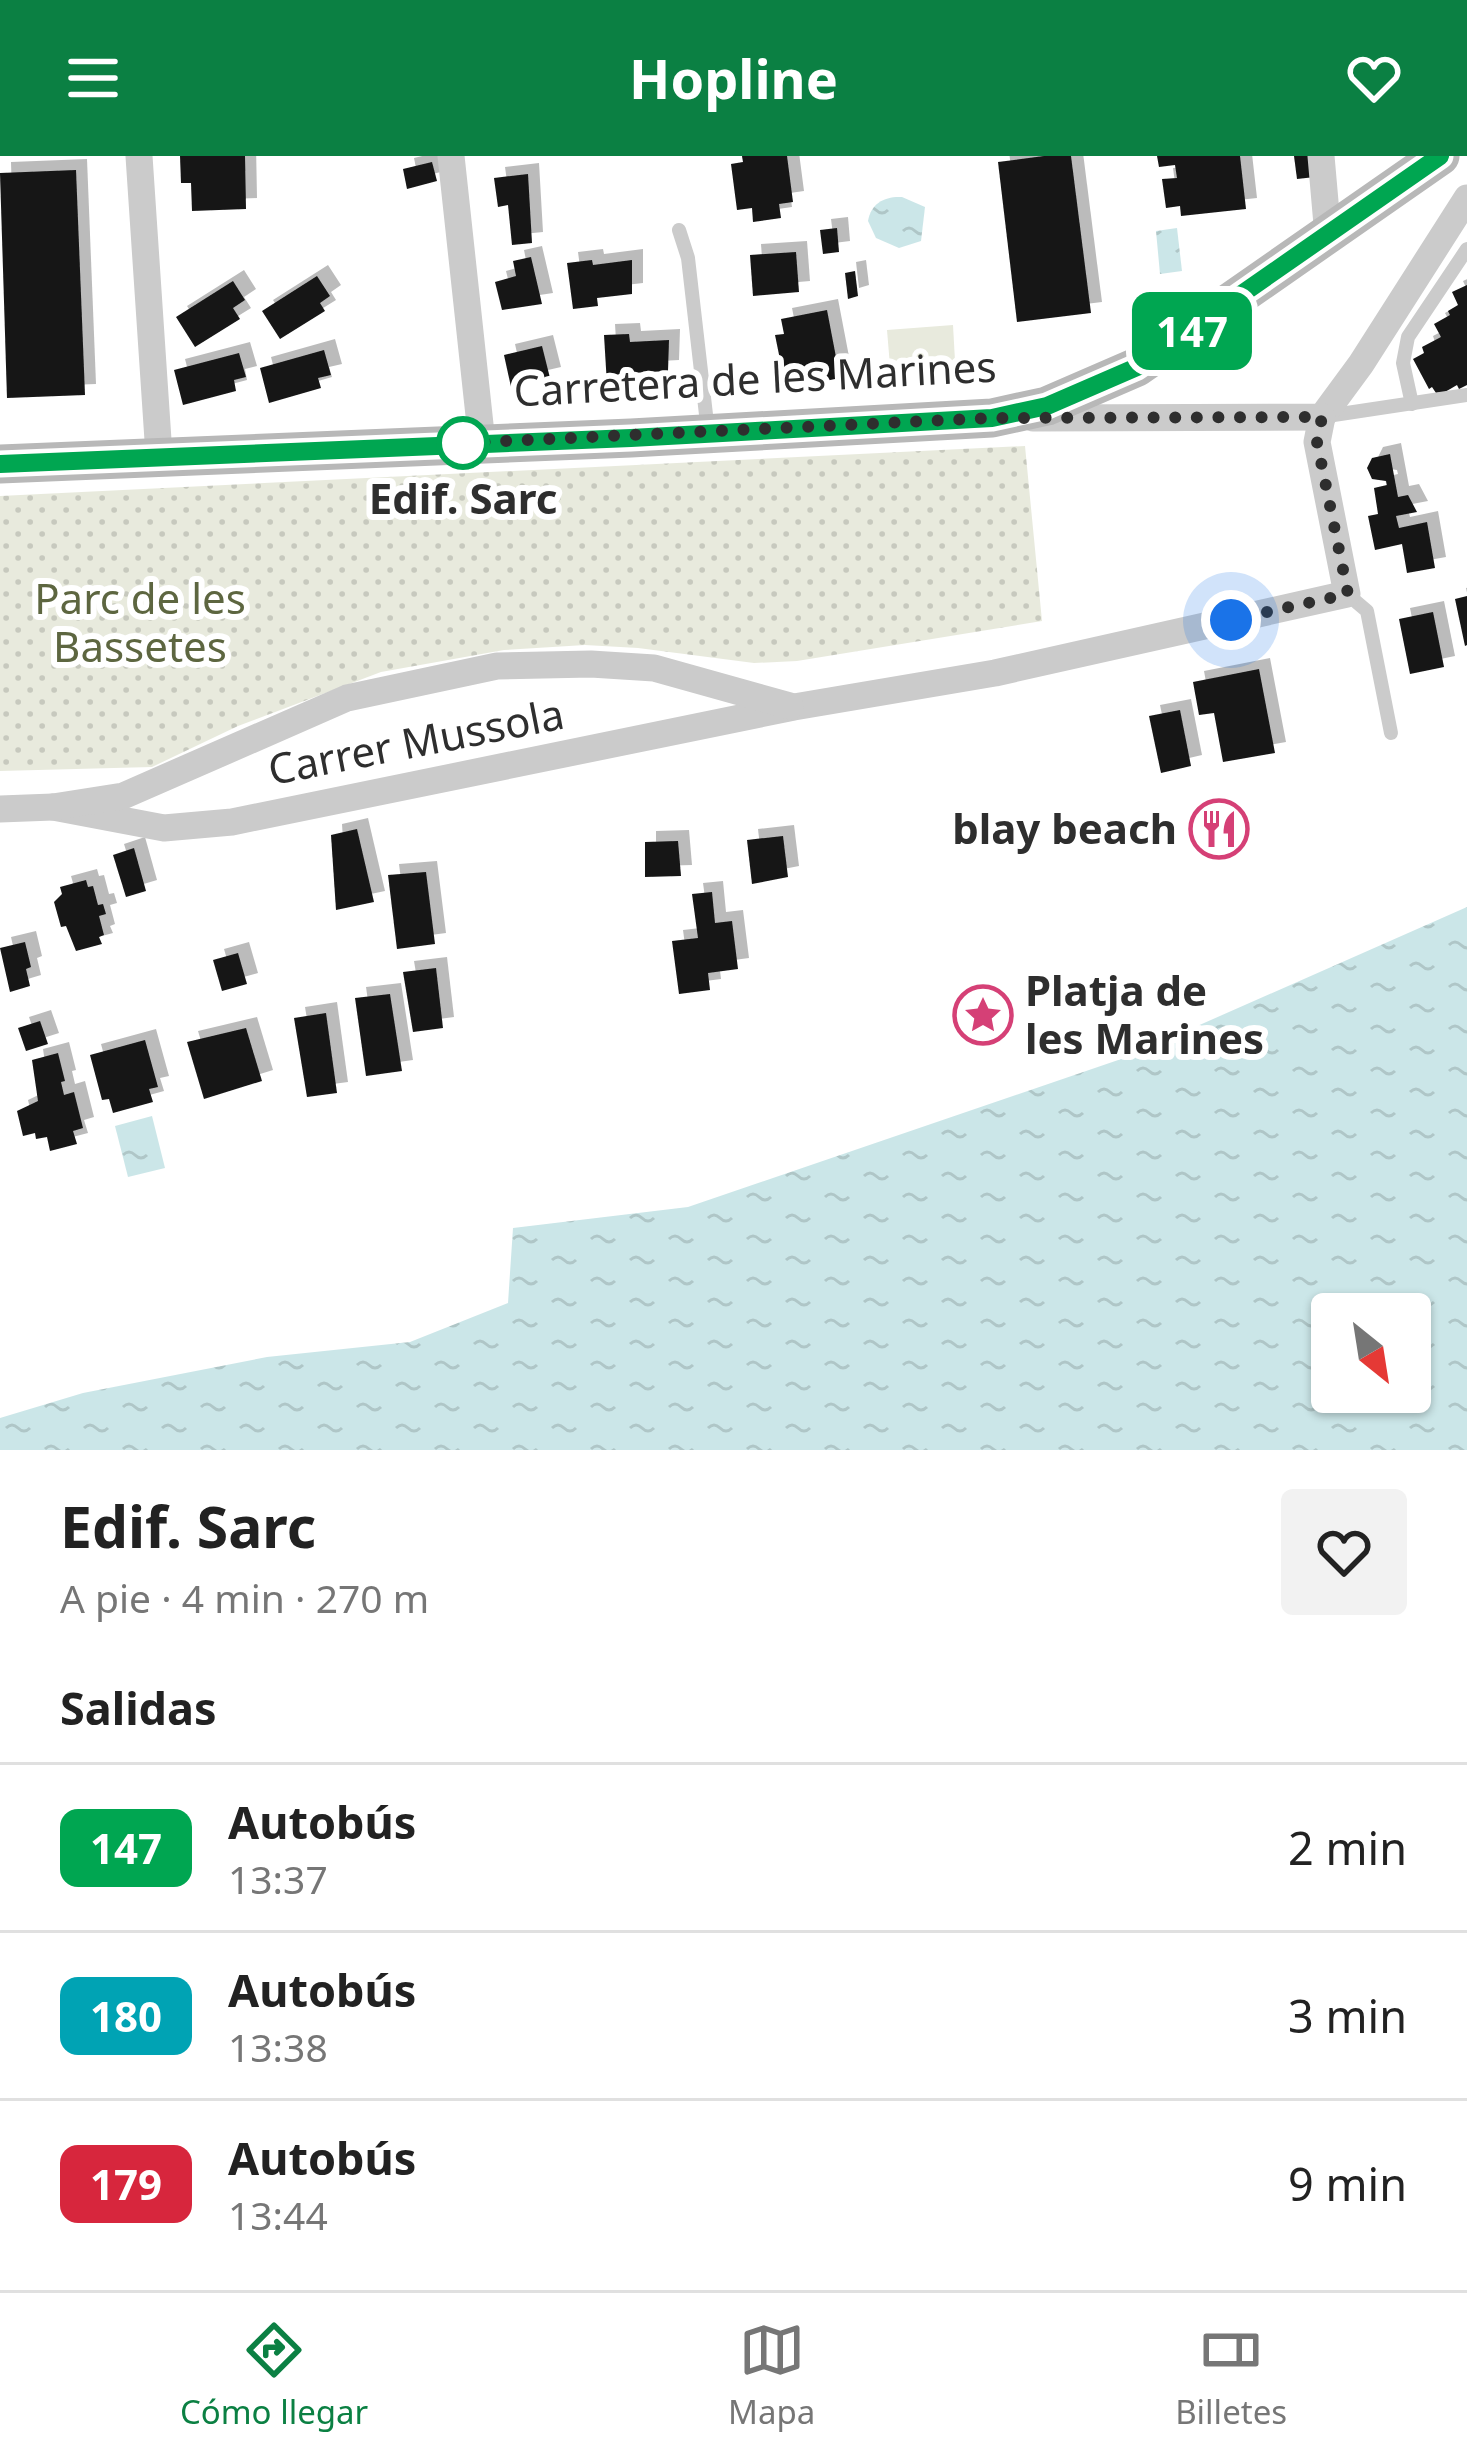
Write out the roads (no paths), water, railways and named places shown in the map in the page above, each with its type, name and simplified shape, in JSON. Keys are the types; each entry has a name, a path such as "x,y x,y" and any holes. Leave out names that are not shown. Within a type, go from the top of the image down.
{"main road":[{"name":"Carretera de les Marines","path":"0,464 992,418 1047,406 1137,367 1440,156"}],"street":[{"path":"140,156 159,455"},
{"path":"451,156 482,443"},
{"path":"1321,156 1328,236"},
{"path":"1348,594 1317,442 1322,417 1467,198"},
{"path":"992,418 1322,417"},
{"name":"Carrer Mussola","path":"53,808 164,828 232,822 794,707 995,673 1348,594"},
{"name":"Carrer Mussola","path":"0,808 53,808 123,796 347,698 496,666 654,668 794,707"}],"lane":[{"path":"679,230 688,258 709,434"},
{"path":"1412,404 1403,363 1408,337 1467,249"},
{"path":"1322,417 1467,395"},
{"path":"1348,594 1366,610 1391,733"}],"water":[{"path":"902,197 925,207 921,241 899,248 876,238 868,221 880,202"},
{"path":"1177,228 1182,271 1160,274 1156,231"},
{"path":"1467,907 1467,1450 0,1450 0,1418 83,1393 267,1357 410,1342 508,1303 513,1228 688,1207 1127,1057"},
{"path":"152,1116 165,1168 128,1177 115,1126"}],"place":[{"name":"Edif. Sarc","path":"463,443"},
{"name":"blay beach","path":"1219,829"},
{"name":"Platja de les Marines","path":"983,1015"}],"park label":[{"name":"Parc de les Bassetes","path":"140,623"}]}
